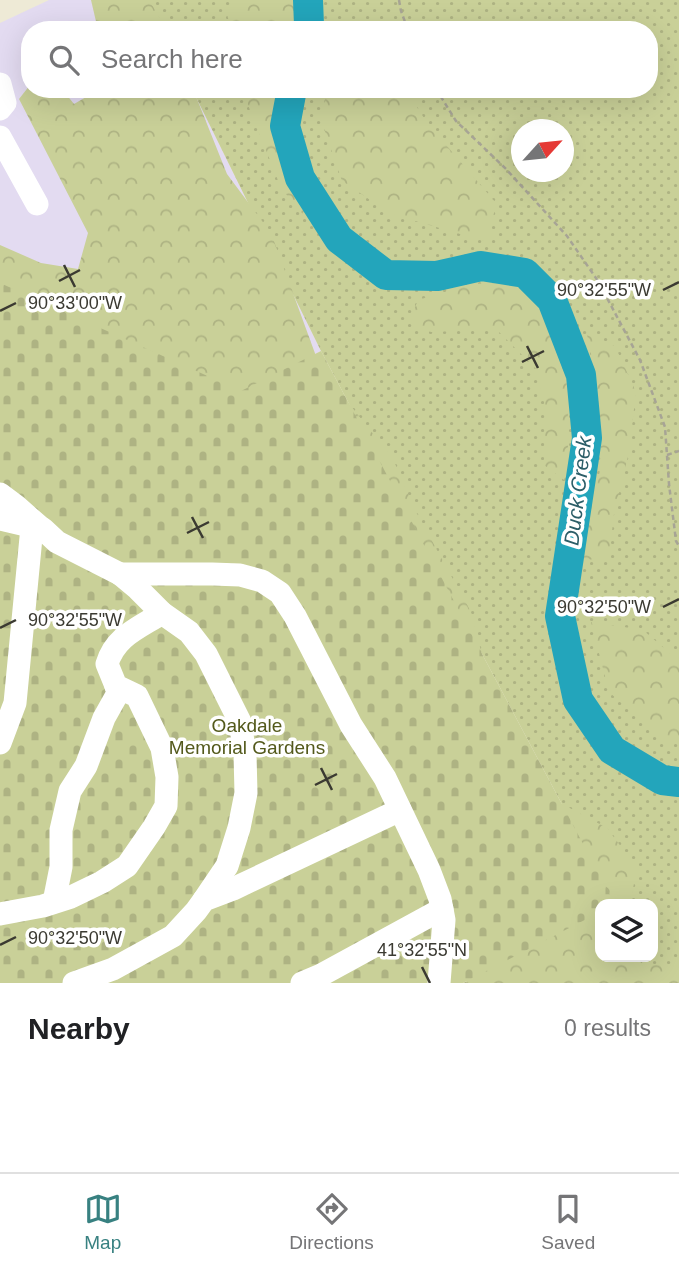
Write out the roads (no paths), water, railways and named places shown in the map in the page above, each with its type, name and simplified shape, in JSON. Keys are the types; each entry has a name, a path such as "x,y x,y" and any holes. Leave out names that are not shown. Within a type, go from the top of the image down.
{"lane":[{"path":"0,85 5,103 0,109"},
{"path":"0,137 37,204"},
{"path":"0,494 37,528 57,542 120,574 162,613 189,632 206,654 240,722 245,754 246,793 239,828 227,866 196,911 173,936 113,969 74,983"},
{"path":"0,519 37,528"},
{"path":"0,743 15,703 37,528"},
{"path":"120,574 240,575 262,581 280,593 295,616 351,725 385,778 429,870 440,899 444,920 439,983"},
{"path":"54,902 61,867 61,831 70,791 86,766 104,718 118,693 107,664 111,650 123,638 162,613"},
{"path":"0,914 71,897 127,866 166,806 167,778 162,748 137,695 116,686"},
{"path":"204,900 233,889 400,810"},
{"path":"302,983 442,909"}],"waterway":[{"name":"Duck Creek","path":"308,0 309,21"},
{"name":"Duck Creek","path":"290,98 285,126 300,178 339,239 386,275 437,276 481,266 525,273 552,300 581,375 587,438 560,616 578,700 612,750 662,780 679,782"}],"park label":[{"name":"Oakdale Memorial Gardens","path":"247,736"}]}
